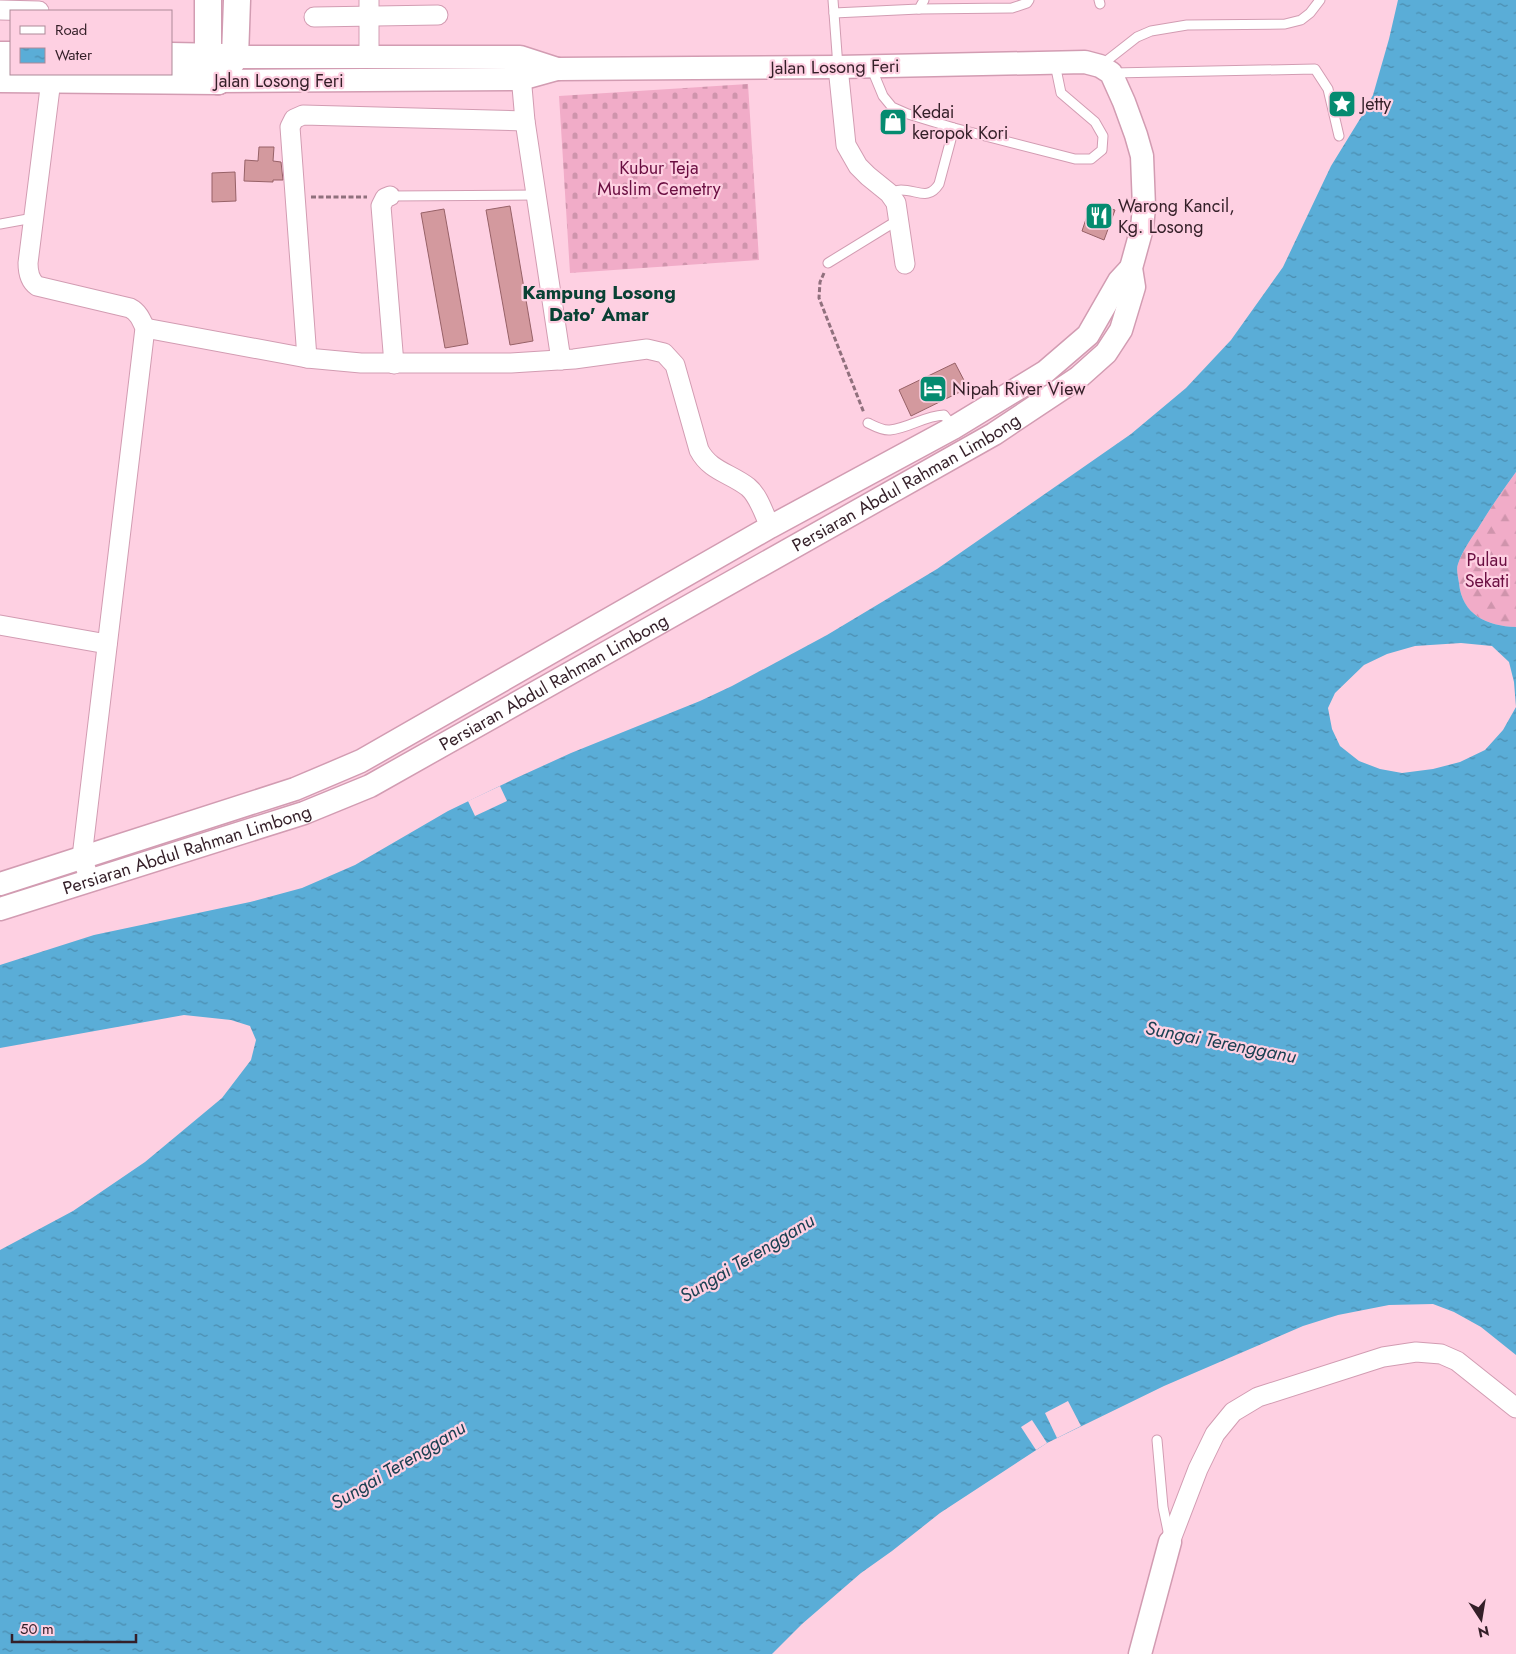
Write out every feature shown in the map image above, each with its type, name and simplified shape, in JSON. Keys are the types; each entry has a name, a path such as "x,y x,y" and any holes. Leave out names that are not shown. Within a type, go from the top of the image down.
{"main road":[{"path":"208,0 208,56 218,81"},
{"path":"218,81 234,57 237,0"},
{"name":"Jalan Losong Feri","path":"172,56 234,57"},
{"name":"Jalan Losong Feri","path":"0,79 218,81"}],"street":[{"path":"314,17 369,8 438,15"},
{"path":"369,8 369,57"},
{"name":"Jalan Losong Feri","path":"234,57 369,57 557,69 838,67 1086,62 1105,70"},
{"path":"838,67 846,145 858,166 889,193 896,203 905,264"},
{"name":"Jalan Losong Feri","path":"218,81 520,68"},
{"path":"520,68 525,121 561,360"},
{"path":"1105,70 1124,102 1142,156 1144,207 1142,228 1131,268"},
{"path":"51,80 28,270 33,283 37,286 130,308 136,311 145,328 82,857 90,881"},
{"path":"307,358 290,127 294,119 303,115 525,121"},
{"path":"388,197 381,206 394,364"},
{"name":"Persiaran Abdul Rahman Limbong","path":"0,884 295,789 361,761 770,527 953,428 1045,372 1088,334 1119,281 1131,268"},
{"name":"Persiaran Abdul Rahman Limbong","path":"0,909 304,813 370,786 994,434 1078,378 1106,354 1121,330 1134,287 1131,268"},
{"path":"145,328 307,358 361,363 511,363 561,360 647,349 664,353 675,365 699,450 704,459 748,487 756,496 770,527"},
{"path":"0,625 106,644"},
{"path":"1140,1654 1170,1542 1198,1469 1215,1434 1233,1412 1258,1397 1383,1358 1416,1352 1441,1354 1458,1361 1516,1408"}],"lane":[{"path":"833,0 838,67"},
{"path":"919,9 924,0"},
{"path":"834,13 919,9 1012,8 1027,3 1028,0"},
{"path":"1105,70 1137,37 1151,32 1187,25 1284,24 1301,20 1310,13 1320,0"},
{"path":"871,66 883,96 892,107 908,114 954,128 1075,159 1091,159 1102,150 1103,136 1095,122 1061,93 1054,63"},
{"path":"1105,70 1316,69 1328,89 1339,136"},
{"path":"889,193 899,190 929,194 935,190 939,184 954,128"},
{"path":"388,197 536,195"},
{"path":"0,224 33,218"},
{"path":"828,263 898,220"},
{"path":"868,423 889,431 934,416 944,415 953,428"},
{"path":"1157,1440 1163,1507 1170,1542"}],"path":[{"path":"295,196 388,197"},
{"path":"828,263 820,282 819,298 868,423"}],"green space":[{"name":"Kubur Teja Muslim Cemetry","path":"748,84 759,260 570,273 559,96"},
{"name":"Pulau Sekati","path":"1516,472 1516,627 1486,621 1471,611 1461,594 1457,568 1469,542"}],"water":[{"name":"Sungai Terengganu","path":"1398,0 1516,0 1516,472 1469,542 1457,568 1461,594 1471,611 1486,621 1516,627 1516,707 1516,1355 1481,1327 1454,1312 1433,1304 1389,1305 1338,1315 1303,1326 1164,1386 1047,1443 940,1513 861,1573 802,1624 772,1654 0,1654 0,1250 73,1211 145,1162 222,1098 251,1060 256,1040 250,1026 231,1020 184,1015 0,1048 0,965 94,935 250,902 302,888 355,865 448,811 514,779 571,753 700,701 732,686 827,635 937,569 1131,434 1186,388 1231,340 1283,267 1331,166 1373,95","holes":["1461,643 1492,646 1509,662 1514,682 1516,707 1503,730 1485,750 1460,762 1433,769 1402,773 1380,769 1359,761 1340,746 1332,729 1328,708 1335,693 1364,665 1387,654 1415,646"]}],"pier":[{"path":"500,786 507,801 475,816 468,801"},
{"path":"1068,1401 1081,1426 1057,1438 1045,1413"},
{"path":"1032,1420 1047,1443 1036,1450 1021,1427"}],"building":[{"path":"259,147 274,147 273,161 281,162 283,180 273,180 273,182 244,181 245,160 258,161"},
{"path":"235,172 236,201 212,202 212,173"},
{"name":"Warong Kancil, Kg. Losong","path":"1091,204 1115,210 1104,240 1082,231"},
{"path":"510,206 533,341 510,345 486,210"},
{"path":"444,209 468,344 445,348 421,213"},
{"name":"Nipah River View","path":"955,363 968,388 911,416 899,390"}],"place":[{"name":"Jetty","path":"1342,104"},
{"name":"Kedai keropok Kori","path":"893,122"},
{"name":"Warong Kancil, Kg. Losong","path":"1099,216"},
{"name":"Nipah River View","path":"933,389"}],"district":[{"name":"Kampung Losong Dato' Amar","path":"599,303"}]}
